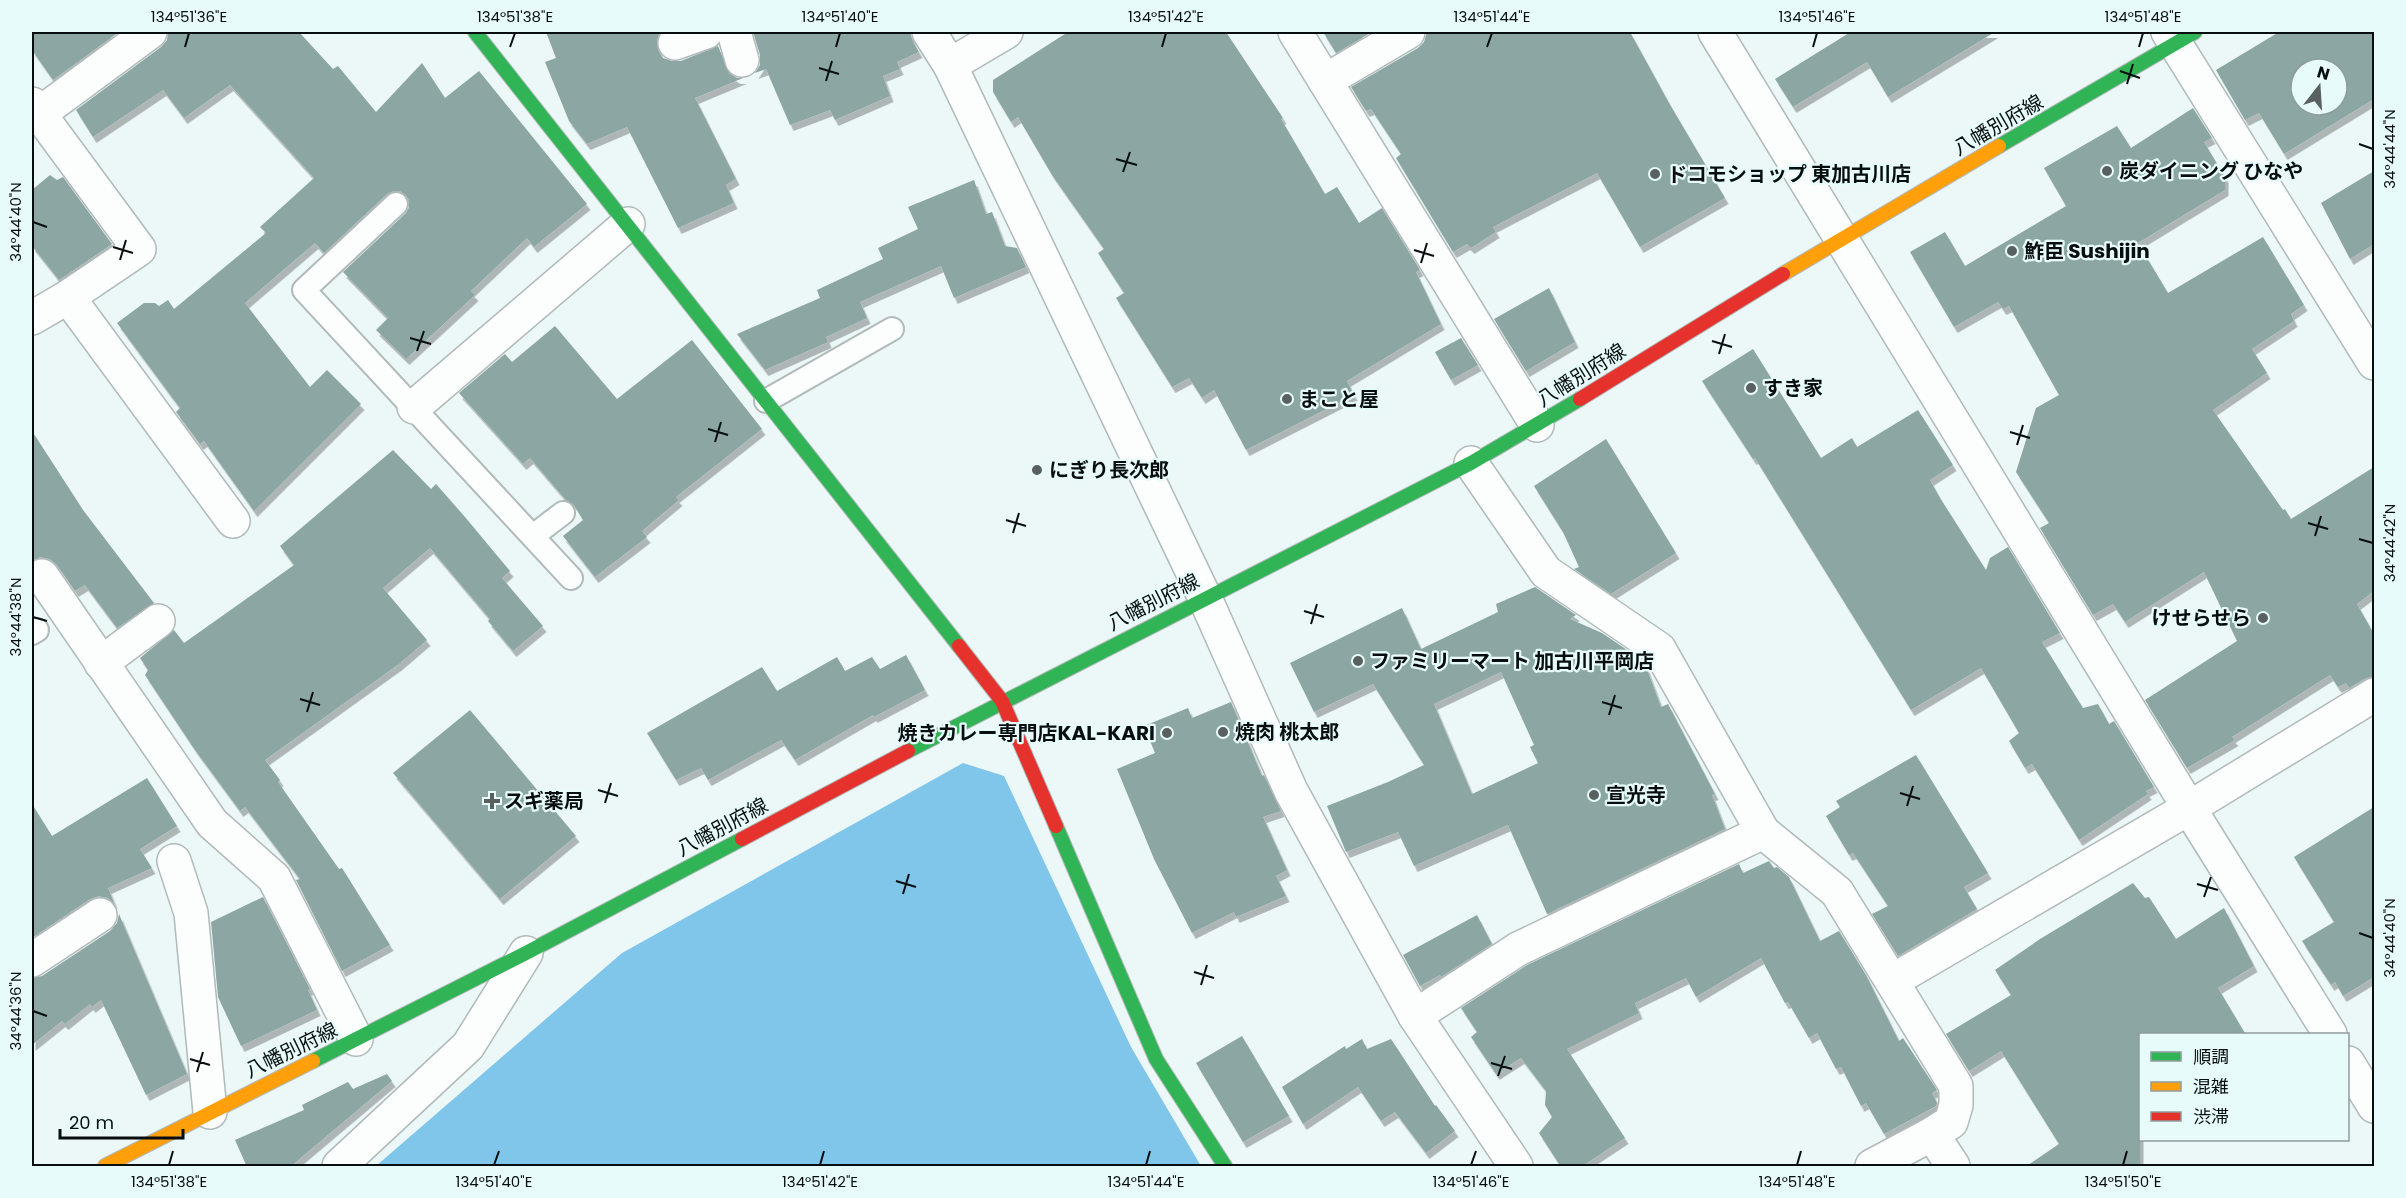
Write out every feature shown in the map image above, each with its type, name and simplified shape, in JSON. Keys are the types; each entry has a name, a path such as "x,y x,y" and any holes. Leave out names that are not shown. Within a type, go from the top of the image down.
{"main road":[{"path":"475,32 1002,701 1156,1059 1225,1167"},
{"name":"八幡別府線","path":"105,1167 526,953 1002,701 1472,463 2179,36"}],"street":[{"path":"32,318 68,297 139,249 35,109 150,32"},
{"path":"675,43 706,32"},
{"path":"929,32 950,65 1205,598 1291,791 1415,1017 1516,1167"},
{"path":"950,65 1006,32"},
{"path":"1295,32 1537,425"},
{"path":"1325,81 1408,32"},
{"path":"1715,32 2329,1033"},
{"path":"2179,36 2374,363"},
{"path":"414,407 628,224"},
{"path":"68,297 233,521"},
{"path":"1472,463 1546,572 1659,649 1763,832 1838,891 1956,1086 1956,1105 1951,1122 1872,1167"},
{"path":"42,576 212,823 274,878 356,1039"},
{"path":"101,663 158,621"},
{"path":"1892,981 2189,808 2374,695"},
{"path":"1415,1017 1518,948 1763,832"},
{"path":"174,861 191,913 210,1112"},
{"path":"32,960 100,915"},
{"path":"339,1167 468,1046 526,953"},
{"path":"2349,1065 2374,1106"},
{"path":"1932,1134 1953,1167"}],"lane":[{"path":"396,204 304,290 572,578"},
{"path":"766,400 892,329"},
{"path":"533,536 563,513"}],"water":[{"path":"963,763 1004,776 1131,1047 1201,1166 376,1166 622,953"}],"building":[{"path":"32,32 119,32 53,80 32,50"},
{"path":"168,32 299,32 333,69 338,66 376,112 422,63 445,98 479,71 587,204 534,247 527,238 471,291 475,295 406,359 376,330 388,318 343,272 406,213 409,200 400,191 387,194 324,253 315,243 245,303 310,387 327,370 361,404 254,511 204,441 200,444 176,412 180,408 117,323 144,303 155,303 159,306 168,300 174,309 266,233 260,227 314,178 230,85 184,118 163,90 93,137 76,110 161,47 167,40"},
{"path":"546,32 660,32 657,40 658,50 663,58 672,61 681,61 718,46 729,73 737,78 743,78 695,98 736,179 726,185 734,203 678,228 627,127 587,144 569,121 545,62 556,58"},
{"path":"753,32 910,32 919,52 897,62 900,69 883,76 890,96 835,120 830,110 790,125 766,69 755,73 760,65 760,55"},
{"path":"1068,32 1226,32 1283,118 1281,119 1325,194 1337,187 1359,223 1382,208 1420,270 1416,272 1441,324 1347,381 1354,395 1246,450 1214,390 1202,398 1189,378 1172,387 1116,298 1124,293 1098,253 1104,249 1052,175 1018,117 1011,122 993,92 993,80"},
{"path":"1323,32 1372,32 1336,53"},
{"path":"1427,32 1630,32 1725,198 1640,247 1597,173 1493,227 1496,232 1471,248 1467,244 1453,252 1396,158 1401,154 1371,109 1366,111 1351,87 1418,48 1424,42"},
{"path":"1848,32 1995,32 1888,97 1867,62 1793,107 1775,79"},
{"path":"2279,32 2374,32 2374,99 2349,114 2349,57 2289,57 2289,117 2345,117 2284,154 2259,113 2245,120 2216,70"},
{"path":"2193,108 2212,138 2204,142 2225,177 2225,190 2138,243 2168,293 2263,237 2304,305 2291,314 2294,321 2252,349 2267,373 2213,410 2291,519 2374,467 2374,591 2357,604 2374,634 2374,676 2349,688 2346,683 2338,687 2330,675 2232,737 2235,740 2187,768 2145,700 2237,641 2204,572 2125,622 2113,604 2093,615 2040,528 2049,523 2016,472 2036,408 2059,395 2009,306 2003,309 1998,302 1954,327 1910,252 1945,232 1965,266 2066,206 2044,168 2117,126 2131,148"},
{"path":"2374,171 2374,244 2350,259 2321,203"},
{"path":"50,175 57,180 63,177 112,244 59,280 32,246 32,190"},
{"path":"974,180 986,214 992,212 1005,246 1017,248 1026,267 954,298 941,266 860,302 867,318 826,337 828,342 765,370 737,334 820,298 817,290 883,259 878,248 918,229 908,207"},
{"path":"1549,288 1575,342 1526,371 1494,319"},
{"path":"555,326 617,399 692,340 762,429 676,497 679,500 642,531 647,537 595,577 563,536 583,520 574,505 566,500 530,458 523,464 459,393 505,354 512,362"},
{"path":"1461,338 1478,365 1451,380 1435,352"},
{"path":"1753,349 1821,458 1852,438 1857,447 1918,410 1953,465 1930,480 1940,498 1986,570 1990,558 2008,547 2060,633 2042,642 2083,708 2098,704 2109,724 2114,721 2154,787 2146,791 2148,794 2079,840 2032,764 2025,768 2009,741 2019,733 1981,668 1911,710 1755,458 1753,459 1702,381"},
{"path":"32,431 83,510 154,603 117,628 85,585 75,591 57,565 50,559 40,557 32,561"},
{"path":"1606,439 1676,553 1611,594 1574,569 1579,567 1563,532 1534,486"},
{"path":"393,450 431,489 436,484 465,517 510,571 502,578 543,626 513,651 488,621 490,619 430,548 383,588 427,640 399,664 265,760 339,869 342,868 390,945 342,971 296,880 300,879 245,807 240,811 195,750 145,675 148,670 140,658 174,630 184,643 294,565 280,546"},
{"path":"1535,587 1576,615 1570,619 1602,633 1636,656 1638,664 1645,664 1661,707 1668,704 1715,794 1712,795 1725,829 1547,914 1508,825 1414,866 1398,832 1346,852 1327,806 1424,765 1373,684 1314,712 1290,663 1402,608 1421,649 1498,612 1496,604","holes":["1501,672 1534,745 1530,747 1538,763 1472,794 1434,704"]},
{"path":"906,655 925,690 874,717 873,715 795,760 781,740 708,780 701,768 676,780 647,733 762,667 777,691 837,657 845,671 872,657 880,669"},
{"path":"1231,702 1262,776 1264,775 1281,811 1263,817 1287,870 1276,876 1286,896 1236,917 1234,912 1192,933 1154,859 1117,769 1155,753 1144,726 1188,708 1192,718"},
{"path":"470,710 576,836 500,899 393,773"},
{"path":"1916,755 1988,873 1964,887 1977,909 1898,956 1872,914 1888,906 1853,853 1849,855 1826,816 1840,807 1836,801"},
{"path":"147,778 177,826 140,849 152,868 108,888 114,903 108,898 99,896 90,899 32,938 32,804 52,836"},
{"path":"2374,807 2374,977 2343,996 2335,982 2331,985 2302,941 2334,922 2294,857"},
{"path":"1769,861 1774,868 1777,867 1789,877 1820,941 1839,931 1866,975 1899,1041 1903,1038 1937,1090 1932,1093 1937,1103 1936,1106 1884,1134 1866,1103 1861,1106 1841,1067 1836,1069 1817,1033 1809,1038 1788,1002 1785,1003 1761,958 1696,997 1686,978 1635,1003 1639,1013 1567,1049 1625,1138 1581,1167 1561,1167 1539,1133 1552,1117 1545,1105 1546,1091 1521,1058 1496,1074 1471,1037 1477,1032 1461,1008 1527,965 1739,864 1743,873"},
{"path":"2133,883 2145,898 2149,897 2176,939 2224,908 2254,966 2218,988 2245,1033 2139,1033 2140,1167 2025,1167 2059,1144 2001,1051 1969,1071 1946,1034 2011,995 1995,970 2040,939"},
{"path":"263,897 310,989 308,990 317,1010 241,1046 218,997 211,922"},
{"path":"119,914 187,1074 146,1095 101,1000 92,1007 90,1004 65,1024 62,1021 32,1045 32,978 42,976 110,931 117,923"},
{"path":"1477,915 1492,944 1441,977 1440,975 1420,986 1403,955"},
{"path":"1242,1036 1289,1116 1243,1142 1196,1063"},
{"path":"1362,1039 1367,1049 1391,1039 1435,1106 1455,1131 1426,1153 1395,1112 1381,1121 1358,1087 1303,1124 1282,1087 1345,1046 1346,1049"},
{"path":"387,1074 392,1081 290,1167 247,1167 235,1140 304,1110 302,1105 348,1082 353,1089"}],"traffic: fast":[{"path":"475,32 959,646"},
{"path":"1999,146 2195,32"},
{"path":"908,751 1471,463 1580,399"},
{"path":"1056,826 1156,1059 1225,1166"},
{"path":"313,1061 526,953 742,839"}],"traffic: slow":[{"path":"1783,274 1999,146"},
{"path":"105,1166 313,1061"}],"traffic: jam":[{"path":"1580,399 1783,274"},
{"path":"959,646 1002,701 1056,826"},
{"path":"742,839 908,751"}],"place":[{"name":"炭ダイニング ひなや","path":"2107,171"},
{"name":"ドコモショップ 東加古川店","path":"1655,174"},
{"name":"鮓臣 Sushijin","path":"2012,251"},
{"name":"すき家","path":"1751,388"},
{"name":"まこと屋","path":"1287,399"},
{"name":"にぎり長次郎","path":"1037,470"},
{"name":"けせらせら","path":"2263,618"},
{"name":"ファミリーマート 加古川平岡店","path":"1358,661"},
{"name":"焼肉 桃太郎","path":"1223,732"},
{"name":"焼きカレー専門店KAL-KARI","path":"1167,733"},
{"name":"宣光寺","path":"1594,795"},
{"name":"スギ薬局","path":"492,801"}]}
